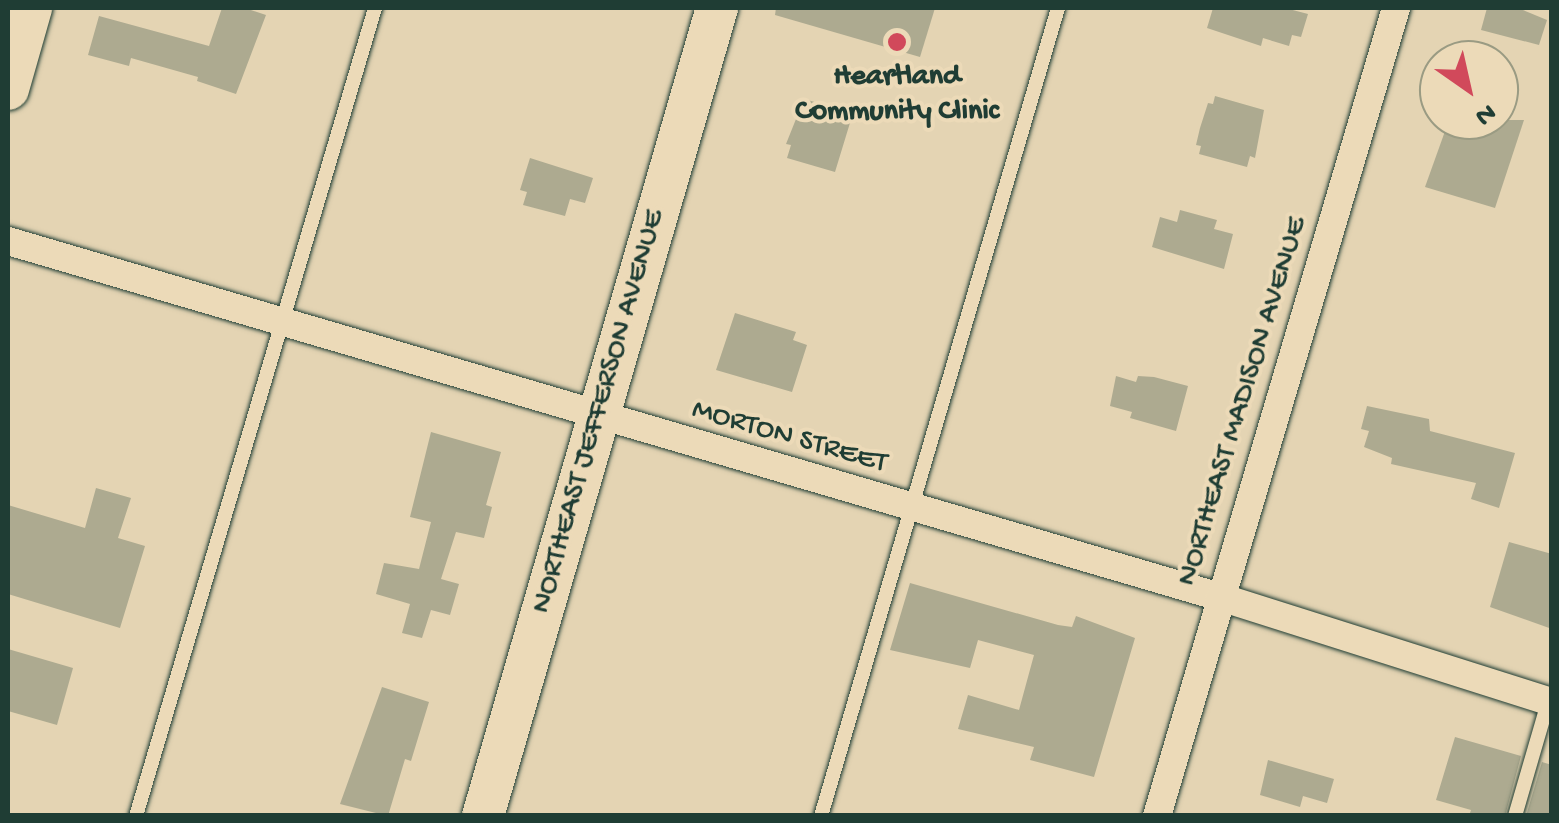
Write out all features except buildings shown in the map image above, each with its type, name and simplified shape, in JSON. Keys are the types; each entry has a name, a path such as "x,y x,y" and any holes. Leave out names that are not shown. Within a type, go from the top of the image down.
{"main road":[{"path":"8,89 31,8"},
{"name":"NORTHEAST JEFFERSON AVENUE","path":"482,816 717,8"}],"street":[{"name":"NORTHEAST MADISON AVENUE","path":"1157,816 1396,8"},
{"name":"MORTON STREET","path":"8,242 1550,697"}],"lane":[{"path":"136,816 375,8"},
{"path":"821,816 1058,8"},
{"path":"1515,816 1550,697"}],"place":[{"name":"Heartland Community Clinic","path":"897,42"}]}
